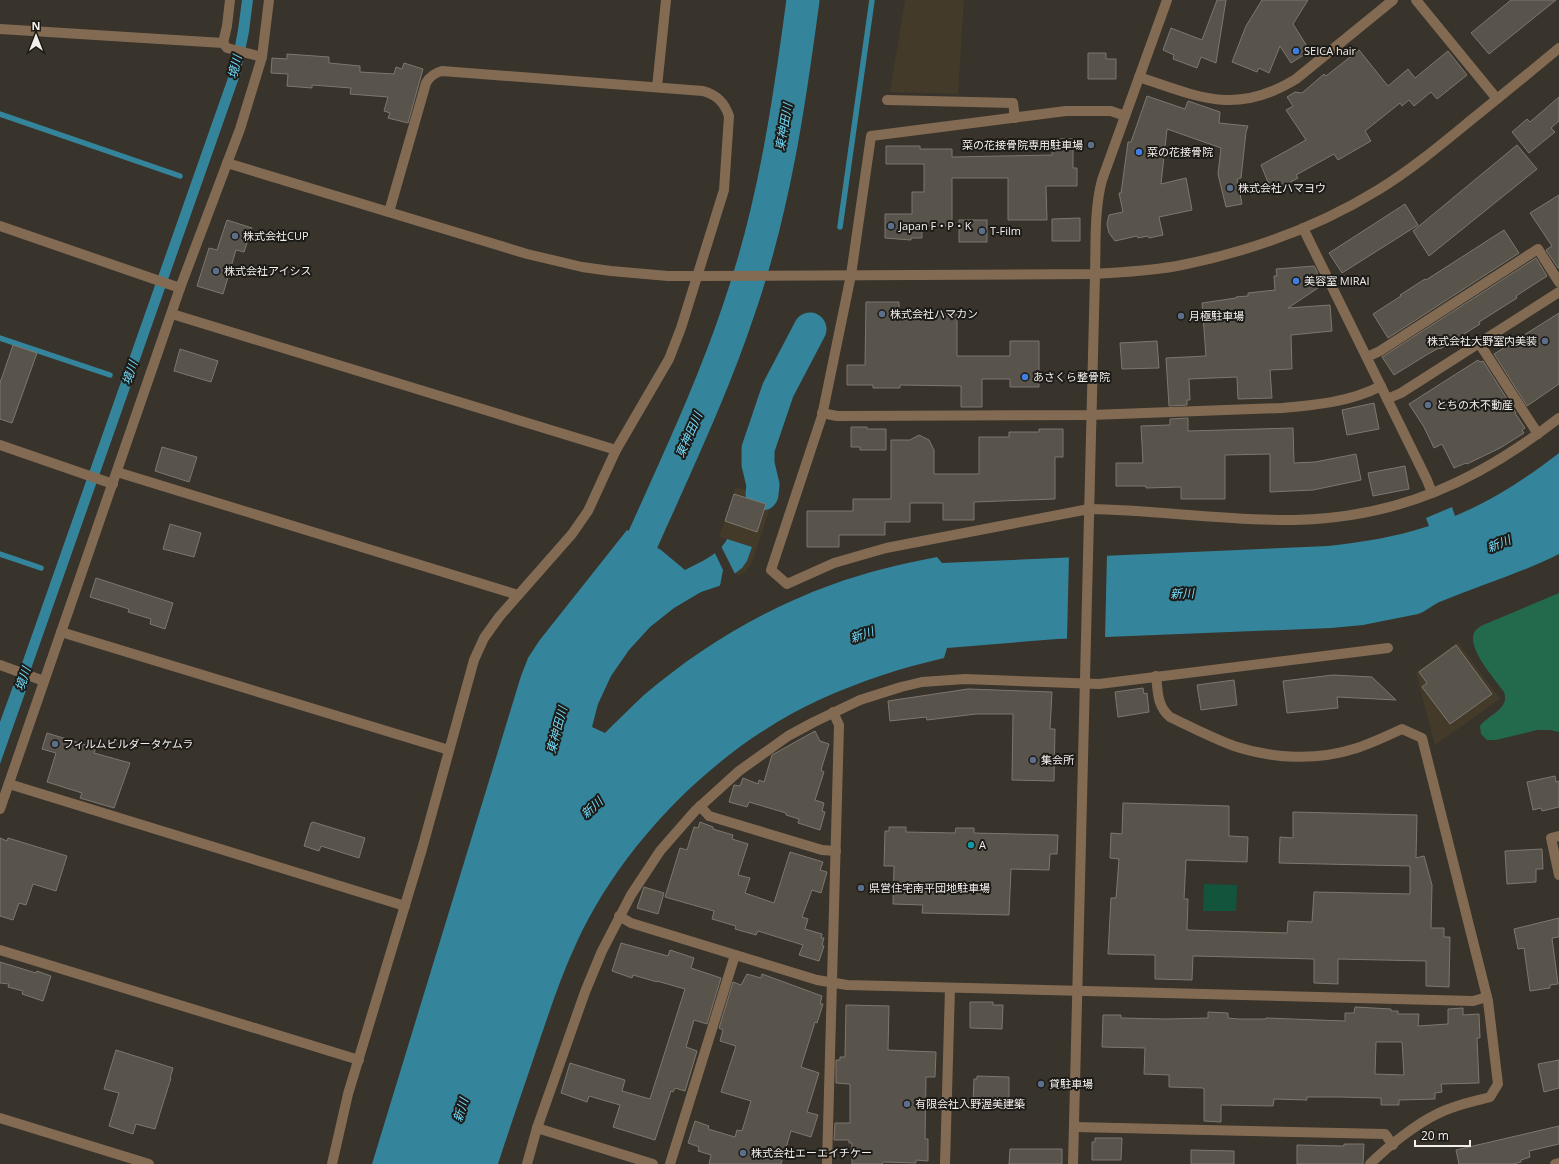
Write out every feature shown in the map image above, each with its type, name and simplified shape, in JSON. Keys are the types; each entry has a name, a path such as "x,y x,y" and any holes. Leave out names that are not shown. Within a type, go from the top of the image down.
{"street":[{"path":"227,46 227,26 230,0"},
{"path":"0,809 9,784 39,679 61,632 108,482 117,472 172,314 176,287 240,129 262,57 269,0"},
{"path":"657,87 666,0"},
{"path":"1073,1164 1091,415 1098,195 1102,180 1167,0"},
{"path":"1139,77 1210,99 1228,101 1246,100 1263,96 1296,80 1393,0"},
{"path":"1416,0 1497,99"},
{"path":"0,29 227,46 262,57"},
{"path":"227,163 527,254 568,264 639,274 696,276 782,276 1095,274 1138,272 1220,257 1263,244 1303,228 1354,204 1402,174 1425,157 1559,48"},
{"path":"332,1164 348,1094 405,906 474,660 484,638 499,617 564,544 588,511 616,450 671,354 681,328 724,190 729,116 726,107 720,99 712,93 703,91 448,71 435,73 429,77 426,83 389,212"},
{"path":"888,100 1012,103 1014,118"},
{"path":"1125,116 1111,111 1066,111 872,136 851,275 822,413 771,570 787,584 834,564 886,548 1089,509 1113,509 1237,518 1312,519 1339,517 1379,510 1432,494 1484,470 1505,457 1559,418"},
{"path":"0,226 176,287"},
{"path":"1303,228 1427,480 1432,494"},
{"path":"1367,357 1538,249 1559,282"},
{"path":"1387,399 1401,393 1559,292"},
{"path":"172,314 616,450"},
{"path":"1478,343 1538,434"},
{"path":"822,413 837,416 1091,415 1312,406 1368,393 1381,386"},
{"path":"0,445 108,482"},
{"path":"117,472 518,595"},
{"path":"61,632 448,750"},
{"path":"526,1164 537,1128 585,992 602,950 631,895 660,852 700,806 739,771 788,736 833,712 880,692 943,680 986,679 1099,684 1388,648"},
{"path":"0,665 39,679"},
{"path":"1156,676 1159,702 1163,711 1170,717 1227,743 1253,752 1274,756 1316,756 1357,748 1402,729 1422,738 1486,997 1498,1084 1490,1097 1454,1106 1422,1123 1370,1164"},
{"path":"827,1164 839,725 833,712"},
{"path":"9,784 405,906"},
{"path":"700,806 709,816 822,850 836,851"},
{"path":"1559,836 1551,838 1559,875"},
{"path":"619,916 631,923 817,980 847,985 1473,1000 1486,997"},
{"path":"0,950 359,1060"},
{"path":"670,1164 735,955"},
{"path":"945,1164 950,988"},
{"path":"0,1118 149,1164"},
{"path":"1074,1126 1385,1134 1393,1145"},
{"path":"537,1128 653,1164"},
{"path":"1555,1164 1559,1163"}],"shaded area":[{"path":"905,0 964,0 958,94 890,92"},
{"path":"736,487 767,496 769,491 775,493 752,563 745,572 738,576 736,573 747,561 752,547 719,537"},
{"path":"1458,642 1500,699 1435,745 1416,672"}],"green space":[{"path":"1559,593 1559,732 1537,730 1496,740 1487,740 1481,734 1480,726 1498,711 1504,703 1505,698 1504,692 1477,654 1473,638 1475,631 1482,625"},
{"path":"1204,884 1237,885 1236,911 1203,911"}],"water":[{"name":"境川","path":"242,0 253,0 249,32 240,75 30,672 30,679 0,764 0,722 230,72"},
{"name":"新川","path":"1559,453 1559,554 1516,573 1439,602 1418,614 1363,625 1331,628 1057,639 947,648 944,658 912,666 851,686 821,699 783,719 746,743 711,770 678,800 647,834 620,869 596,906 576,944 561,981 498,1164 372,1164 521,676 528,658 539,641 627,530 661,550 685,570 714,554 724,545 727,539 752,547 747,561 742,568 719,586 701,592 674,608 650,627 629,650 611,676 598,704 592,727 605,733 644,695 665,678 687,661 733,631 806,595 870,572 937,557 942,563 1328,546 1379,539 1429,526 1426,518 1452,507 1455,516 1483,503 1509,488"}],"pier":[{"path":"721,546 736,576 720,586 723,570 714,551"},
{"path":"1107,553 1105,639 1067,640 1069,555"}],"building":[{"path":"1217,0 1226,0 1216,63 1201,57 1197,68 1173,59 1174,55 1163,50 1171,28 1202,40"},
{"path":"1262,0 1308,0 1293,24 1310,51 1291,63 1280,46 1269,73 1259,68 1257,72 1232,62 1246,26"},
{"path":"1511,0 1556,0 1489,54 1471,33"},
{"path":"1359,50 1388,86 1408,69 1415,78 1448,51 1467,75 1437,99 1431,92 1414,106 1409,100 1402,106 1400,103 1365,131 1371,141 1338,160 1334,154 1296,175 1298,178 1272,192 1261,165 1306,140 1286,110 1293,106 1287,97 1295,92 1302,93 1324,74 1326,76"},
{"path":"1088,53 1106,53 1106,59 1116,59 1116,79 1088,79"},
{"path":"287,54 329,57 329,63 360,66 360,72 394,74 396,67 402,69 404,63 423,69 408,123 388,118 390,113 384,111 388,97 350,94 351,88 312,85 312,88 287,86 288,74 271,73 272,58 287,59"},
{"path":"1147,96 1185,109 1188,101 1220,112 1219,123 1248,126 1241,178 1237,179 1242,204 1226,207 1218,174 1221,148 1167,129 1161,184 1186,178 1192,210 1159,217 1163,235 1149,238 1148,236 1138,238 1137,236 1115,241 1109,233 1107,224 1109,215 1123,212 1119,193 1121,193 1128,142 1131,142"},
{"path":"1559,97 1559,121 1551,128 1555,132 1529,153 1512,132 1527,119 1530,122"},
{"path":"1052,139 1073,139 1073,168 1077,168 1077,186 1046,186 1047,220 1008,220 1008,178 952,178 952,226 922,226 922,238 911,238 911,240 885,238 885,214 912,214 912,192 924,192 924,164 886,164 886,146 920,146 920,149 952,149 952,157 1052,155"},
{"path":"1517,145 1537,169 1429,256 1413,231"},
{"path":"1559,195 1558,268 1546,250 1552,246 1530,213"},
{"path":"1405,204 1418,225 1342,273 1329,253"},
{"path":"1080,218 1080,241 1052,241 1052,219"},
{"path":"227,220 252,228 244,252 236,250 223,294 197,286 209,248 217,250"},
{"path":"959,220 987,220 987,242 959,242"},
{"path":"1504,230 1519,253 1388,338 1373,314 1401,296 1400,295"},
{"path":"1536,258 1547,276 1516,296 1517,298 1479,322 1480,324 1394,375 1382,357"},
{"path":"1314,266 1317,271 1318,288 1288,308 1330,305 1332,331 1291,335 1292,369 1270,370 1272,398 1238,399 1237,377 1189,379 1190,400 1187,400 1187,405 1169,406 1166,358 1206,356 1202,303 1248,296 1248,293 1275,290 1274,276 1277,276 1276,269"},
{"path":"866,302 899,302 899,316 957,313 957,356 1010,356 1010,341 1039,341 1039,387 1010,387 1010,379 982,379 982,407 961,407 961,386 900,385 900,388 873,388 873,385 847,385 847,365 865,365"},
{"path":"1559,313 1559,384 1527,406 1494,354"},
{"path":"1157,341 1159,368 1122,369 1120,343"},
{"path":"13,345 37,353 12,423 0,419 0,383"},
{"path":"180,349 218,361 211,382 174,371"},
{"path":"1478,360 1480,362 1483,361 1516,413 1525,428 1522,430 1524,433 1500,448 1467,464 1466,463 1454,468 1442,444 1434,448 1424,427 1409,404"},
{"path":"1374,403 1379,429 1347,435 1342,410"},
{"path":"1188,418 1188,431 1293,428 1294,463 1315,462 1356,454 1361,480 1313,490 1270,492 1270,454 1225,455 1225,499 1181,499 1181,487 1146,488 1146,486 1116,486 1116,463 1143,463 1141,426 1170,425 1170,419"},
{"path":"851,427 886,429 886,450 860,450 860,447 851,447"},
{"path":"1039,429 1063,429 1063,457 1055,457 1055,499 974,502 974,520 943,520 943,503 910,503 910,522 885,522 885,535 839,535 839,547 807,547 807,511 853,511 853,499 891,499 891,440 910,440 919,435 929,440 934,450 934,474 979,474 979,437 1009,437 1009,432 1039,432"},
{"path":"162,447 197,457 189,482 155,471"},
{"path":"1405,466 1409,489 1373,496 1368,473"},
{"path":"734,494 766,504 757,532 725,521"},
{"path":"170,524 201,533 194,557 163,549"},
{"path":"96,578 173,603 165,629 150,624 151,619 128,612 129,609 90,597"},
{"path":"1456,645 1492,694 1450,724 1422,687 1427,683 1419,672"},
{"path":"1333,675 1372,677 1396,700 1337,697 1338,708 1287,713 1283,681"},
{"path":"1234,680 1237,705 1201,710 1197,685"},
{"path":"1143,688 1144,694 1147,693 1149,712 1118,717 1115,692"},
{"path":"968,689 1052,692 1050,729 1055,729 1054,781 1012,780 1013,714 976,714 927,720 926,717 890,721 888,701"},
{"path":"815,731 820,741 829,744 821,770 824,772 815,800 824,803 822,811 825,812 820,830 798,823 799,819 786,815 786,813 749,802 747,807 729,802 734,785 740,786 743,778 758,784 759,780 764,782 772,755"},
{"path":"47,733 96,748 94,753 130,763 114,808 80,798 82,793 47,782 56,753 42,749"},
{"path":"1555,776 1556,782 1559,781 1559,807 1542,811 1541,808 1533,810 1527,782"},
{"path":"1123,803 1229,806 1229,836 1248,837 1247,862 1186,860 1184,899 1188,899 1187,930 1287,933 1288,921 1312,922 1314,892 1410,894 1410,866 1279,863 1280,837 1293,838 1293,812 1417,815 1416,858 1424,856 1432,885 1431,928 1444,928 1444,937 1450,937 1449,987 1426,986 1426,961 1338,959 1338,984 1314,983 1314,959 1193,956 1192,980 1155,979 1155,955 1108,954 1111,898 1116,898 1119,859 1110,858 1111,833 1122,834"},
{"path":"313,822 365,838 359,858 321,846 319,851 304,846 311,823"},
{"path":"700,822 713,827 713,829 733,835 732,839 748,844 738,875 750,878 745,893 774,903 790,852 823,862 820,870 827,872 821,893 812,890 802,917 808,919 805,929 822,934 821,938 824,938 822,945 824,946 819,961 799,955 803,945 758,931 756,935 735,929 736,926 712,919 714,911 665,897 680,848 687,850 694,827 698,828"},
{"path":"889,827 906,827 906,832 955,833 956,828 974,828 974,833 1058,835 1057,854 1050,854 1049,870 1011,869 1009,915 922,913 923,905 893,904 894,866 884,866 885,831 889,831"},
{"path":"0,838 7,841 8,838 67,856 56,891 33,884 26,905 19,903 13,920 0,916"},
{"path":"1542,849 1543,869 1536,869 1536,882 1507,884 1505,851"},
{"path":"644,887 664,893 658,914 637,908"},
{"path":"1559,918 1559,937 1552,938 1558,984 1550,985 1550,988 1530,991 1524,948 1518,949 1514,929"},
{"path":"621,943 668,956 670,950 694,958 691,968 721,978 707,1024 694,1020 686,1047 697,1051 685,1091 675,1088 673,1092 671,1091 655,1140 613,1127 620,1105 589,1096 587,1102 561,1093 570,1063 625,1080 622,1091 650,1099 685,989 633,975 632,978 612,971"},
{"path":"0,962 51,976 43,1001 22,994 23,991 8,987 9,984 0,983"},
{"path":"747,974 761,978 762,974 822,996 820,1004 823,1004 817,1023 815,1022 801,1067 819,1073 807,1112 818,1115 811,1137 791,1131 781,1164 709,1164 711,1155 698,1151 699,1147 688,1143 695,1121 709,1126 708,1129 735,1137 737,1130 742,1131 751,1101 721,1092 736,1046 720,1041 723,1030 719,1028 733,982 741,985"},
{"path":"970,1002 993,1002 993,1005 1003,1005 1002,1029 970,1028"},
{"path":"846,1005 889,1006 888,1050 936,1052 935,1077 926,1077 925,1139 928,1139 928,1161 916,1160 916,1163 883,1162 882,1164 852,1164 852,1143 849,1143 849,1140 834,1140 835,1123 850,1123 850,1084 836,1083 836,1060 840,1060 840,1057 845,1057"},
{"path":"1355,1007 1391,1009 1391,1011 1398,1011 1398,1014 1419,1014 1418,1026 1448,1024 1448,1009 1463,1008 1463,1015 1479,1014 1480,1038 1477,1038 1479,1083 1441,1084 1442,1092 1435,1093 1435,1099 1399,1100 1399,1105 1381,1105 1381,1098 1307,1097 1307,1100 1274,1099 1273,1106 1221,1105 1221,1122 1204,1121 1203,1088 1169,1087 1169,1075 1144,1074 1145,1048 1102,1047 1103,1015 1121,1015 1121,1018 1208,1018 1208,1012 1228,1013 1228,1018 1238,1019 1266,1018 1345,1021 1345,1013 1354,1013","holes":["1376,1042 1402,1042 1404,1075 1375,1074"]},
{"path":"116,1050 173,1068 155,1129 136,1124 133,1134 109,1126 119,1093 104,1089"},
{"path":"1559,1060 1559,1088 1544,1092 1538,1064"},
{"path":"977,1076 1009,1077 1009,1103 973,1102 974,1079 977,1079"},
{"path":"1559,1126 1559,1144 1529,1151 1530,1157 1521,1160 1521,1162 1513,1164 1459,1164 1456,1150"},
{"path":"1095,1138 1122,1138 1121,1160 1092,1160 1092,1142 1095,1142"},
{"path":"1344,1144 1364,1144 1363,1164 1297,1164 1297,1145 1344,1146"},
{"path":"1010,1149 1062,1149 1062,1164 1009,1164"},
{"path":"1191,1150 1234,1151 1234,1164 1191,1164"}],"waterway":[{"name":"東神田川","path":"625,580 714,378 751,271 762,233 779,156 803,0"},
{"path":"840,227 872,0"},
{"path":"0,114 180,176"},
{"path":"762,494 763,485 758,464 758,449 778,390 810,329"},
{"path":"0,338 110,375"},
{"path":"0,554 41,568"}],"place":[{"name":"SEICA hair","path":"1296,51"},
{"name":"菜の花接骨院専用駐車場","path":"1091,145"},
{"name":"菜の花接骨院","path":"1139,152"},
{"name":"株式会社ハマヨウ","path":"1230,188"},
{"name":"Japan F・P・K","path":"891,226"},
{"name":"T-Film","path":"982,231"},
{"name":"株式会社CUP","path":"235,236"},
{"name":"株式会社アイシス","path":"216,271"},
{"name":"美容室 MIRAI","path":"1296,281"},
{"name":"株式会社ハマカン","path":"882,314"},
{"name":"月極駐車場","path":"1181,316"},
{"name":"株式会社大野室内美装","path":"1545,341"},
{"name":"あさくら整骨院","path":"1025,377"},
{"name":"とちの木不動産","path":"1428,405"},
{"name":"フィルムビルダータケムラ","path":"55,744"},
{"name":"集会所","path":"1033,760"},
{"name":"A","path":"971,845"},
{"name":"県営住宅南平団地駐車場","path":"861,888"},
{"name":"貸駐車場","path":"1041,1084"},
{"name":"有限会社入野渥美建築","path":"907,1104"},
{"name":"株式会社エーエイチケー","path":"743,1153"}]}
